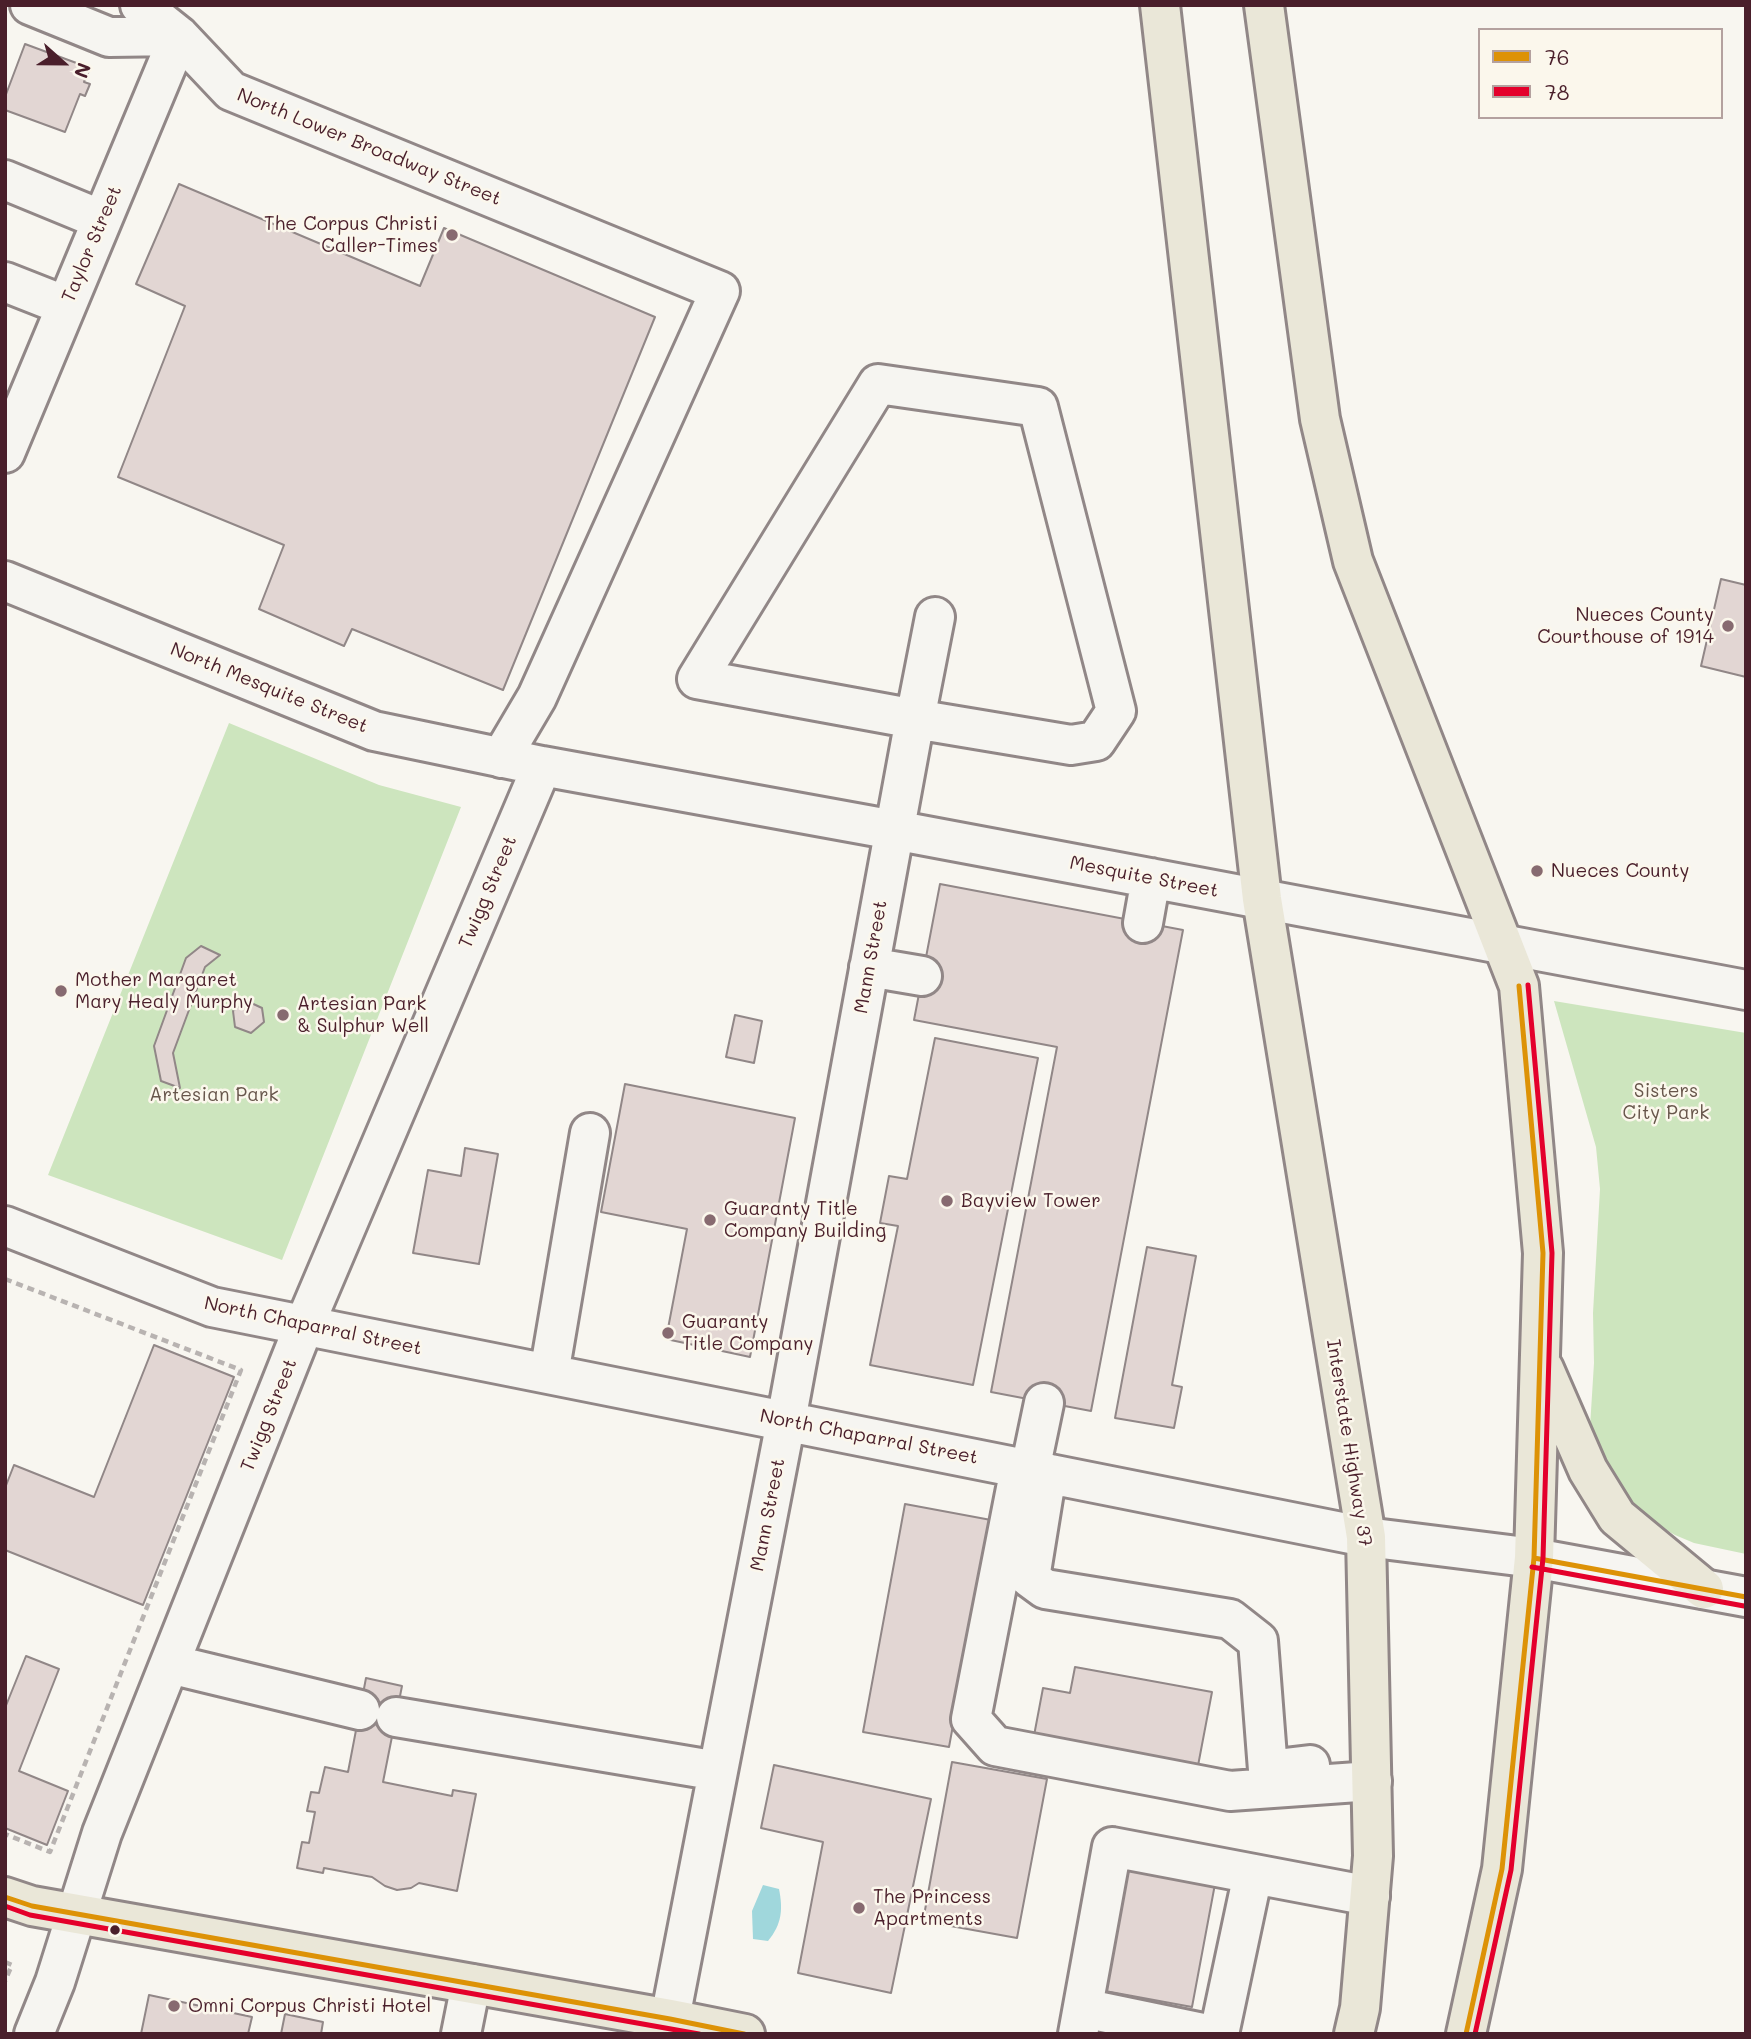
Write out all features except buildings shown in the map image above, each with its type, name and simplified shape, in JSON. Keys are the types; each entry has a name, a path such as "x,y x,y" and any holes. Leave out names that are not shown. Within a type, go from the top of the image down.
{"main road":[{"name":"Interstate Highway 37","path":"1160,5 1262,899 1366,1537 1373,1856 1360,2008 1354,2034"},
{"path":"1264,5 1320,419 1353,561 1494,942 1519,986 1543,1253 1534,1558 1502,1869 1466,2034"},
{"path":"1540,1361 1588,1470 1617,1517 1704,1589"},
{"path":"5,1897 32,1906 471,1984 669,2026 745,2034"}],"street":[{"path":"30,5 109,37 178,36"},
{"name":"North Lower Broadway Street","path":"140,5 178,36 231,91 720,291 537,697 501,758"},
{"name":"Taylor Street","path":"5,453 178,36"},
{"path":"5,180 102,220"},
{"path":"5,282 66,306"},
{"path":"878,384 1038,407 1116,710 1096,741 1071,745 915,719 697,679 878,384"},
{"name":"North Mesquite Street","path":"5,582 374,731 542,766"},
{"name":"Mann Street","path":"669,2026 786,1420 935,617"},
{"name":"Mesquite Street","path":"542,766 1746,990"},
{"name":"Twigg Street","path":"34,2034 55,1982 102,1833 304,1326 542,766"},
{"path":"1143,923 1150,878"},
{"path":"869,967 922,976"},
{"path":"549,1374 590,1133"},
{"name":"North Chaparral Street","path":"5,1226 212,1307 1366,1537 1534,1558 1746,1597"},
{"path":"1044,1403 1032,1470 971,1718 995,1745 1230,1791 1371,1770"},
{"path":"1032,1470 1030,1578 1045,1589 1230,1619 1258,1641 1268,1770 1371,1770"},
{"path":"170,1664 378,1714 718,1772"},
{"path":"1208,2034 1080,2021 1112,1847 1370,1896"},
{"path":"1219,2034 1253,1874"},
{"path":"461,2034 471,1984"}],"path":[{"path":"5,1279 241,1370 50,1852 5,1834"},
{"path":"5,1962 12,1965 5,1981"}],"green space":[{"name":"Artesian Park","path":"229,723 379,785 461,807 282,1260 48,1175"},
{"name":"Sisters City Park","path":"1554,1001 1746,1033 1746,1554 1694,1543 1675,1535 1647,1519 1612,1493 1590,1427 1600,1189 1596,1147"}],"water":[{"path":"763,1885 779,1889 781,1903 779,1922 768,1941 753,1939 752,1911"}],"transit line":[{"name":"78","path":"1475,2034 1511,1870 1543,1558 1552,1253 1528,985"},
{"name":"76","path":"1466,2034 1502,1869 1534,1558 1543,1253 1519,986"},
{"name":"76","path":"1534,1558 1746,1597"},
{"name":"78","path":"1532,1567 1744,1606"},
{"name":"76","path":"5,1897 32,1906 744,2034"},
{"name":"78","path":"5,1906 30,1915 699,2034"}],"place":[{"name":"The Corpus Christi Caller-Times","path":"452,235"},
{"name":"Nueces County Courthouse of 1914","path":"1728,626"},
{"name":"Nueces County","path":"1537,871"},
{"name":"Mother Margaret Mary Healy Murphy","path":"61,991"},
{"name":"Artesian Park & Sulphur Well","path":"283,1015"},
{"name":"Bayview Tower","path":"947,1201"},
{"name":"Guaranty Title Company Building","path":"710,1220"},
{"name":"Guaranty Title Company","path":"668,1333"},
{"name":"The Princess Apartments","path":"859,1908"},
{"name":"Omni Corpus Christi Hotel","path":"174,2006"}]}
